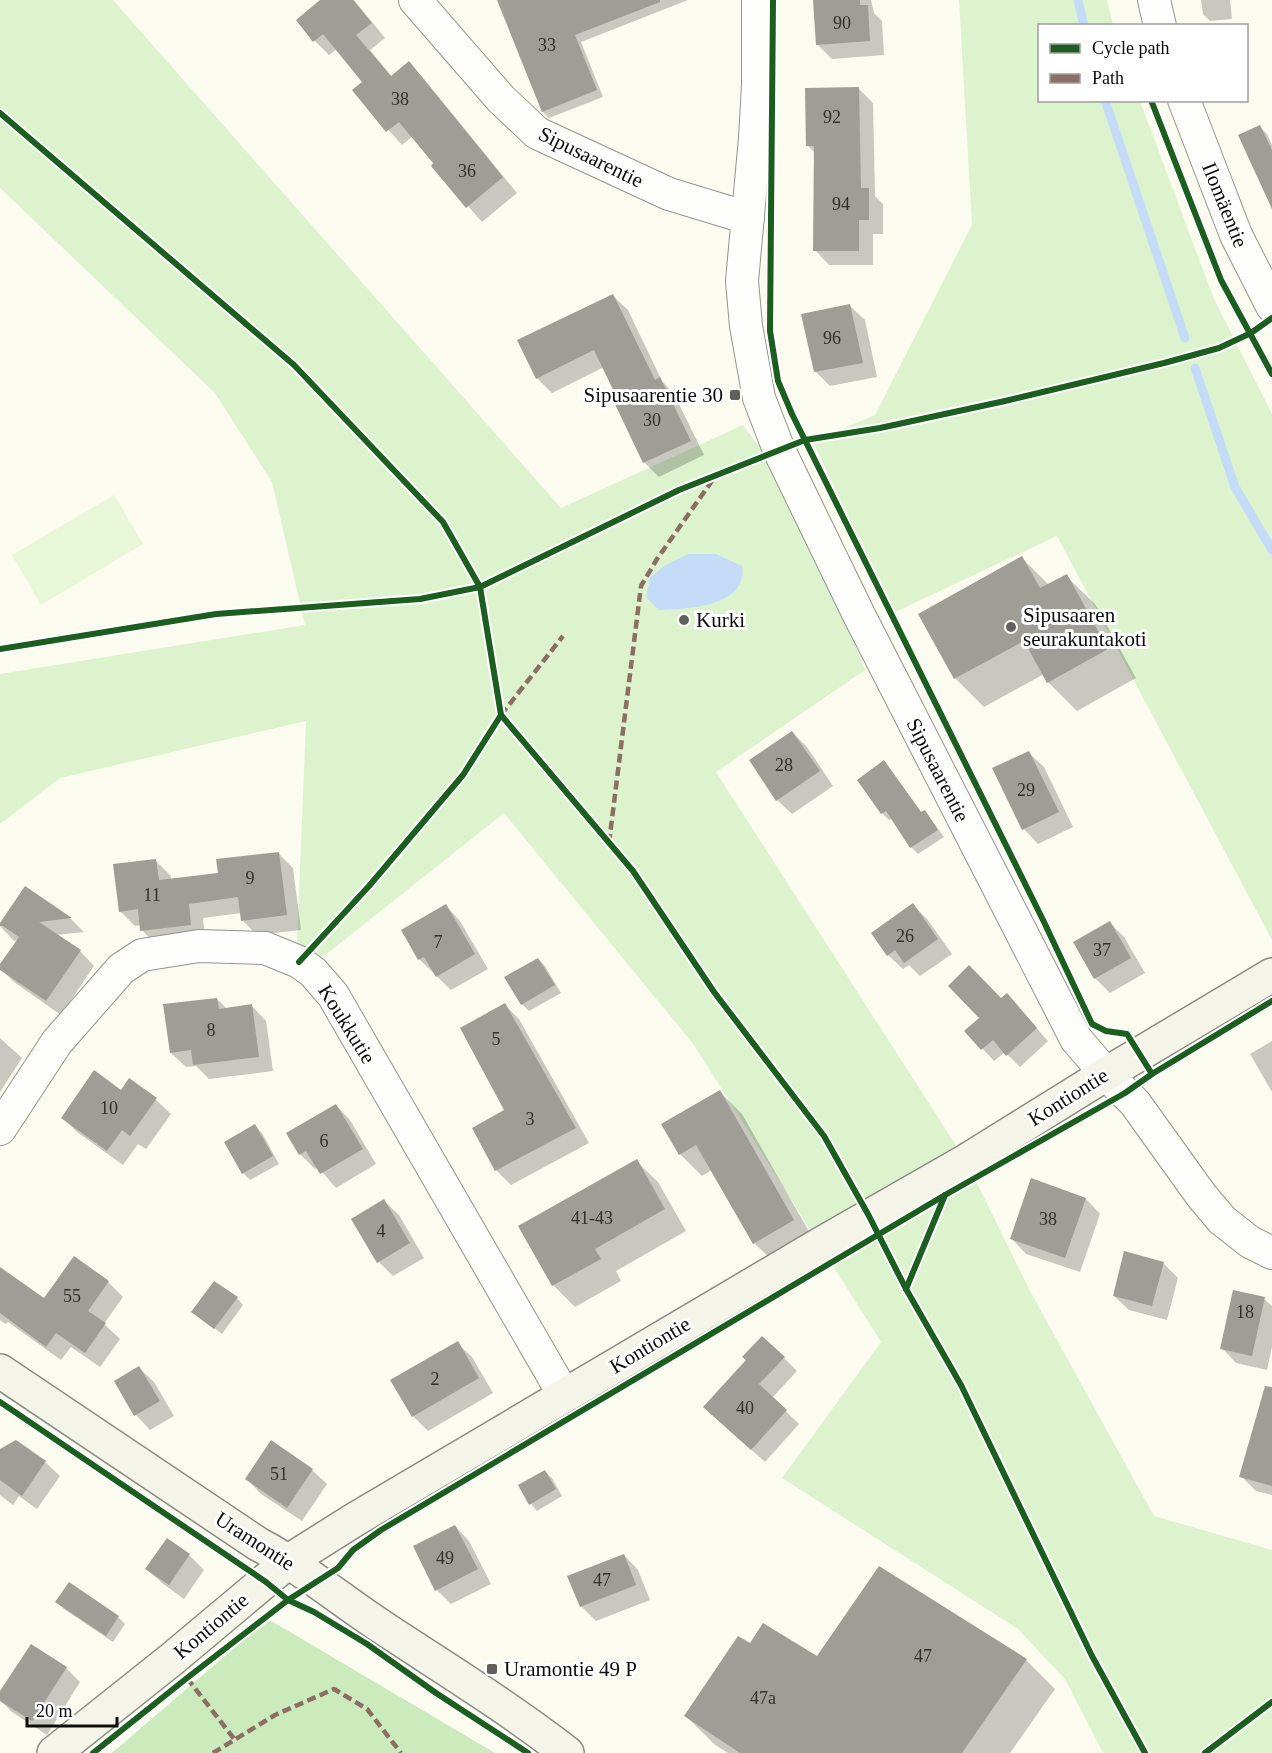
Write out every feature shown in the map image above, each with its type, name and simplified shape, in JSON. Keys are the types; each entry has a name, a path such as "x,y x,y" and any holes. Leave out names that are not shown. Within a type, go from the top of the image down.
{"street":[{"name":"Sipusaarentie","path":"415,0 501,99 537,133 669,194 748,218"},
{"name":"Sipusaarentie","path":"758,0 756,127 742,281 746,326 759,399 779,450 858,615 1076,1039 1135,1103 1201,1195 1222,1220 1250,1242 1272,1253"},
{"path":"1154,0 1160,24"},
{"name":"Ilomäentie","path":"1185,102 1236,235 1272,306"},
{"name":"Koukkutie","path":"0,1129 57,1042 120,969 142,955 198,946 265,948 293,958 313,972 333,995 564,1395"},
{"name":"Kontiontie","path":"54,1753 172,1659 289,1561 564,1395 966,1161 1272,975"},
{"name":"Uramontie","path":"0,1371 258,1544 289,1561 332,1594 530,1724 567,1753"}],"green space":[{"path":"0,0 113,0 561,508 743,425 766,456 847,624 865,670 716,772 966,1161 1030,1291 1154,1516 1272,1550 1272,1753 1103,1753 1065,1679 1018,1629 782,1478 881,1342 694,1045 504,813 319,960 297,943 306,721 60,778 0,824 0,674 305,625 272,482 215,393 0,188"},
{"path":"959,0 1107,0 1113,24 1038,24 1038,102 1140,102 1214,299 1272,414 1272,940 1057,536 891,614 813,441 875,415 972,225"},
{"path":"114,495 143,544 41,605 12,555"},
{"path":"268,1619 495,1753 112,1753"}],"water":[{"path":"688,554 716,554 742,566 741,580 736,590 726,598 713,603 659,610 646,597 650,578 664,566"}],"building":[{"path":"320,0 353,0 372,23 356,35 391,76 409,61 503,177 466,208 399,122 386,132 352,90 362,82 323,34 313,42 296,20"},
{"path":"497,0 660,0 660,2 575,35 597,90 542,112"},
{"path":"813,0 860,0 860,5 868,5 870,41 816,45"},
{"path":"859,87 861,188 869,188 869,220 859,220 859,251 813,251 814,146 806,146 805,88"},
{"path":"1260,125 1272,150 1272,209 1238,135"},
{"path":"613,294 655,380 660,377 691,441 643,463 613,400 617,398 594,350 536,379 517,340"},
{"path":"850,304 863,363 814,372 801,314"},
{"name":"Sipusaaren seurakuntakoti","path":"1022,556 1040,588 1067,574 1108,649 1047,683 1024,641 954,679 918,614"},
{"path":"792,731 820,771 776,801 749,760"},
{"path":"1029,751 1059,812 1022,830 992,768"},
{"path":"884,760 921,812 925,810 938,830 910,848 886,811 881,814 857,780"},
{"path":"279,852 287,915 241,921 238,897 189,904 191,925 140,931 138,909 119,912 113,864 156,859 159,880 218,873 216,859"},
{"path":"25,886 72,918 39,922 81,950 46,1001 0,970 0,964 19,937 0,926 0,923"},
{"path":"913,903 938,939 904,963 895,950 887,956 871,933"},
{"path":"446,904 475,954 436,977 424,957 418,960 401,930"},
{"path":"1110,921 1131,958 1094,979 1073,942"},
{"path":"538,958 555,985 521,1005 504,977"},
{"path":"969,965 1001,998 1007,993 1037,1028 1006,1056 993,1040 981,1050 964,1031 979,1018 948,986"},
{"path":"217,998 219,1009 252,1004 259,1057 193,1065 191,1050 170,1053 163,1004"},
{"path":"505,1003 576,1128 495,1171 472,1128 504,1110 460,1028"},
{"path":"94,1070 121,1090 129,1078 157,1098 130,1136 122,1130 107,1151 61,1118"},
{"path":"720,1090 794,1220 753,1244 696,1145 679,1155 661,1124"},
{"path":"336,1104 363,1149 320,1174 306,1151 299,1155 286,1133"},
{"path":"255,1124 273,1156 242,1174 224,1142"},
{"path":"637,1159 665,1209 595,1249 601,1259 552,1286 518,1226"},
{"path":"1031,1178 1086,1198 1065,1258 1010,1239"},
{"path":"384,1199 410,1243 377,1263 351,1219"},
{"path":"1124,1251 1164,1262 1152,1306 1113,1296"},
{"path":"74,1256 109,1281 88,1311 106,1323 85,1353 56,1333 46,1347 0,1313 0,1267 44,1298"},
{"path":"214,1281 238,1297 214,1329 191,1312"},
{"path":"1233,1290 1265,1297 1252,1356 1220,1349"},
{"path":"762,1336 785,1357 759,1384 787,1410 751,1450 703,1407 746,1360 742,1357"},
{"path":"458,1341 479,1378 412,1417 390,1380"},
{"path":"139,1366 160,1401 134,1416 114,1381"},
{"path":"1265,1386 1272,1387 1272,1486 1239,1477"},
{"path":"16,1440 46,1461 22,1496 0,1480 0,1449"},
{"path":"271,1440 313,1469 287,1508 245,1479"},
{"path":"545,1470 556,1489 529,1505 518,1485"},
{"path":"455,1525 478,1569 435,1591 413,1546"},
{"path":"167,1538 190,1554 169,1585 145,1569"},
{"path":"624,1554 636,1585 580,1607 567,1576"},
{"path":"879,1566 1027,1659 962,1753 740,1753 684,1716 738,1636 750,1643 763,1623 817,1656"},
{"path":"69,1582 119,1616 106,1636 55,1602"},
{"path":"31,1644 67,1667 32,1721 0,1701 0,1691"}],"waterway":[{"path":"1078,0 1084,24"},
{"path":"1106,102 1185,338"},
{"path":"1195,368 1235,487 1272,550"}],"marked path":[{"path":"609,843 641,586 657,559 714,478"},
{"path":"501,715 563,636"},
{"path":"187,1678 235,1740"},
{"path":"213,1753 275,1715 334,1689 367,1709 401,1753"}],"cycle path":[{"path":"773,0 770,331 778,381 792,414 1044,922 1092,1024 1106,1031 1127,1034 1152,1074"},
{"path":"1152,102 1221,280 1272,374"},
{"path":"0,113 294,365 443,522 480,587 501,715 633,871 714,992 824,1136 869,1216 906,1289 961,1385 1092,1656 1145,1753"},
{"path":"0,649 216,614 420,599 480,587 679,490 805,440 880,428 1164,363 1219,348 1251,333 1272,318"},
{"path":"299,962 369,886 463,775 501,715"},
{"path":"93,1753 288,1600 338,1568 353,1550 381,1530 945,1195 1125,1093 1272,1001"},
{"path":"906,1289 945,1195"},
{"path":"0,1402 266,1582 288,1600 314,1612 367,1644 436,1693 528,1753"},
{"path":"1205,1753 1272,1702"}],"place":[{"name":"Sipusaarentie 30","path":"735,395"},
{"name":"Kurki","path":"684,620"},
{"name":"Sipusaaren seurakuntakoti","path":"1011,627"},
{"name":"Uramontie 49 P","path":"492,1669"}]}
